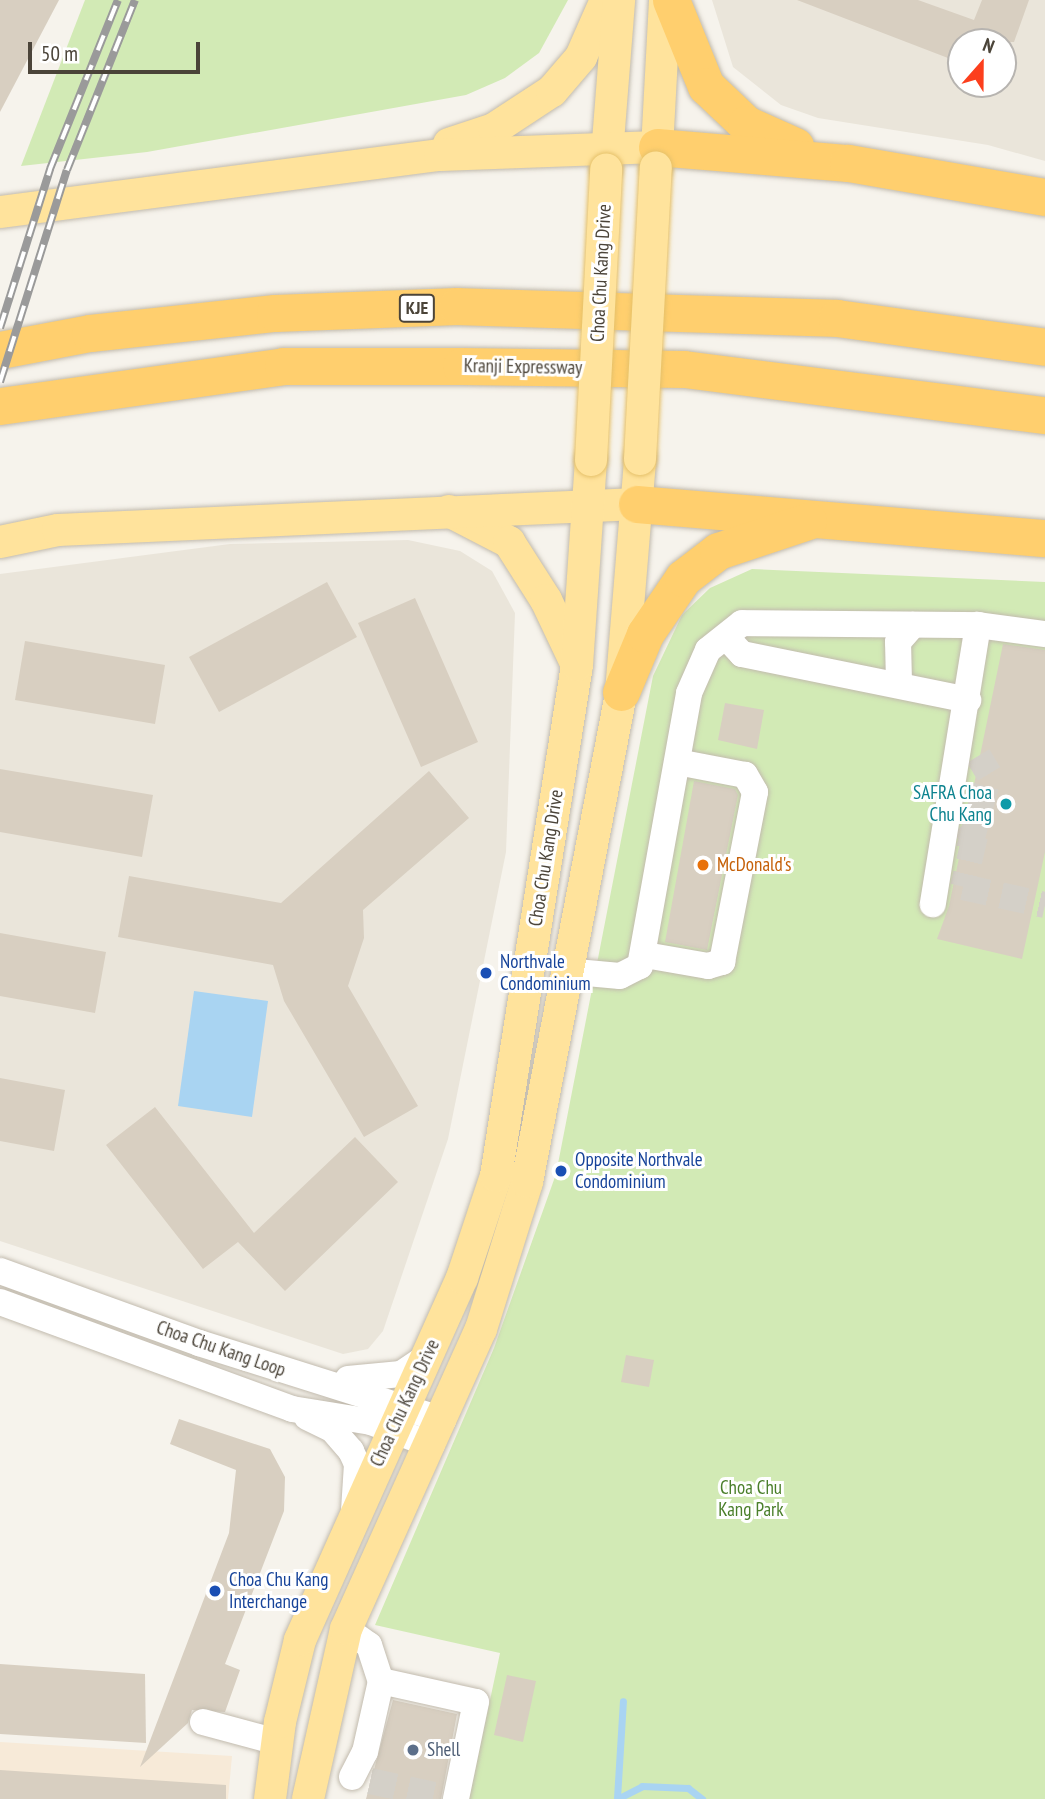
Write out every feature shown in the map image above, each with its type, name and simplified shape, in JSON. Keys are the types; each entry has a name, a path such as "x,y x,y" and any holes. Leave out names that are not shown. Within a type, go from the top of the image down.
{"highway":[{"path":"671,0 706,86 726,105 773,139 848,163 1045,197"},
{"path":"657,157 848,163"},
{"name":"KJE","path":"0,350 90,333 275,313 457,306 837,318 1045,347"},
{"name":"Kranji Expressway","path":"0,406 283,366 461,366 684,369 1045,415"},
{"path":"637,504 823,516 1045,538"},
{"path":"621,692 645,634 683,578 718,551 823,516"}],"main road":[{"path":"440,155 447,144 494,129 552,91 581,57 606,0"},
{"name":"Choa Chu Kang Drive","path":"270,1799 276,1742 300,1640 462,1278 496,1175 577,665 619,0"},
{"name":"Choa Chu Kang Drive","path":"308,1789 346,1629 438,1433 481,1329 527,1182 621,692 640,459 665,0"},
{"path":"0,212 440,155 657,157"},
{"path":"0,542 58,530 445,509 637,504"},
{"path":"445,509 509,542 547,600 577,665"},
{"path":"300,1640 320,1624 346,1629"}],"street":[{"path":"567,965 618,966 644,944 677,762 699,665 708,650 727,638 742,623 923,625 1045,617"},
{"path":"990,622 1045,634"},
{"path":"933,904 968,753 968,700 990,622"},
{"path":"899,682 898,642 923,625"},
{"path":"727,638 742,653 899,682 968,700"},
{"path":"644,944 708,966 722,962 755,792 745,775 677,762"},
{"name":"Choa Chu Kang Loop","path":"0,1272 315,1381 438,1433"},
{"name":"Choa Chu Kang Loop","path":"0,1302 292,1409 398,1418"},
{"path":"315,1381 376,1380 401,1374 426,1357"},
{"path":"292,1409 332,1429 351,1451 357,1464 353,1517"},
{"path":"308,1789 361,1779 381,1681 373,1652 346,1629"},
{"path":"381,1681 476,1702 456,1799"},
{"path":"203,1722 276,1742"}],"shaded area":[{"path":"712,0 1045,0 1045,161 988,145 818,118 781,105 733,67"},
{"path":"408,540 460,551 492,571 515,613 506,852 448,1139 383,1331 368,1349 343,1354 0,1241 0,574 230,544"},
{"path":"0,1742 232,1756 228,1799 0,1799"}],"green space":[{"path":"85,0 568,0 539,53 505,78 466,95 147,152 21,166"},
{"name":"Choa Chu Kang Park","path":"752,569 1045,582 1045,1799 469,1799 500,1653 375,1625 494,1348 556,1174 653,676 682,615 710,588"}],"water":[{"path":"194,991 268,1001 252,1117 178,1106"}],"building":[{"path":"0,0 59,0 0,112"},
{"path":"797,0 918,0 974,20 982,0 1029,0 1017,34 1017,28 947,28 947,58"},
{"path":"327,582 357,637 219,712 189,657"},
{"path":"415,598 478,742 421,767 358,623"},
{"path":"25,641 165,665 155,724 15,700"},
{"name":"SAFRA Choa Chu Kang","path":"1003,644 1045,650 1045,852 1022,959 937,939 949,906"},
{"path":"725,703 764,710 757,749 718,740"},
{"path":"0,769 153,795 142,857 0,832"},
{"path":"429,771 469,818 363,910 364,938 348,986 418,1106 364,1137 284,1001 273,965 118,937 129,876 281,903"},
{"name":"McDonald's","path":"694,781 735,789 738,795 707,950 665,942"},
{"path":"0,933 106,952 95,1013 0,996"},
{"path":"0,1078 65,1090 54,1151 0,1141"},
{"path":"155,1107 254,1233 355,1137 398,1182 285,1291 238,1242 203,1269 106,1145"},
{"path":"626,1355 654,1360 649,1387 621,1382"},
{"path":"179,1419 270,1449 285,1477 284,1511 225,1664 240,1670 225,1712 192,1710 188,1723 140,1767 229,1533 236,1470 170,1444"},
{"path":"0,1664 145,1674 146,1743 0,1734"},
{"path":"507,1675 536,1681 523,1742 494,1735"},
{"path":"393,1700 457,1714 441,1799 366,1799"},
{"path":"0,1770 226,1785 226,1799 0,1799"}],"waterway":[{"path":"617,1798 623,1701"},
{"path":"617,1799 642,1786 688,1788 702,1799"}],"tunnel":[{"path":"969,849 989,774 978,756"},
{"path":"962,825 975,836 963,887 1045,905"},
{"path":"370,1781 448,1798"}],"railway":[{"path":"0,328 50,169 118,0"},
{"path":"0,382 67,170 135,0"}],"place":[{"name":"SAFRA Choa Chu Kang","path":"1006,804"},
{"name":"McDonald's","path":"703,865"},
{"name":"Northvale Condominium","path":"486,973"},
{"name":"Opposite Northvale Condominium","path":"561,1171"},
{"name":"Choa Chu Kang Interchange","path":"215,1591"},
{"name":"Shell","path":"413,1750"}]}
